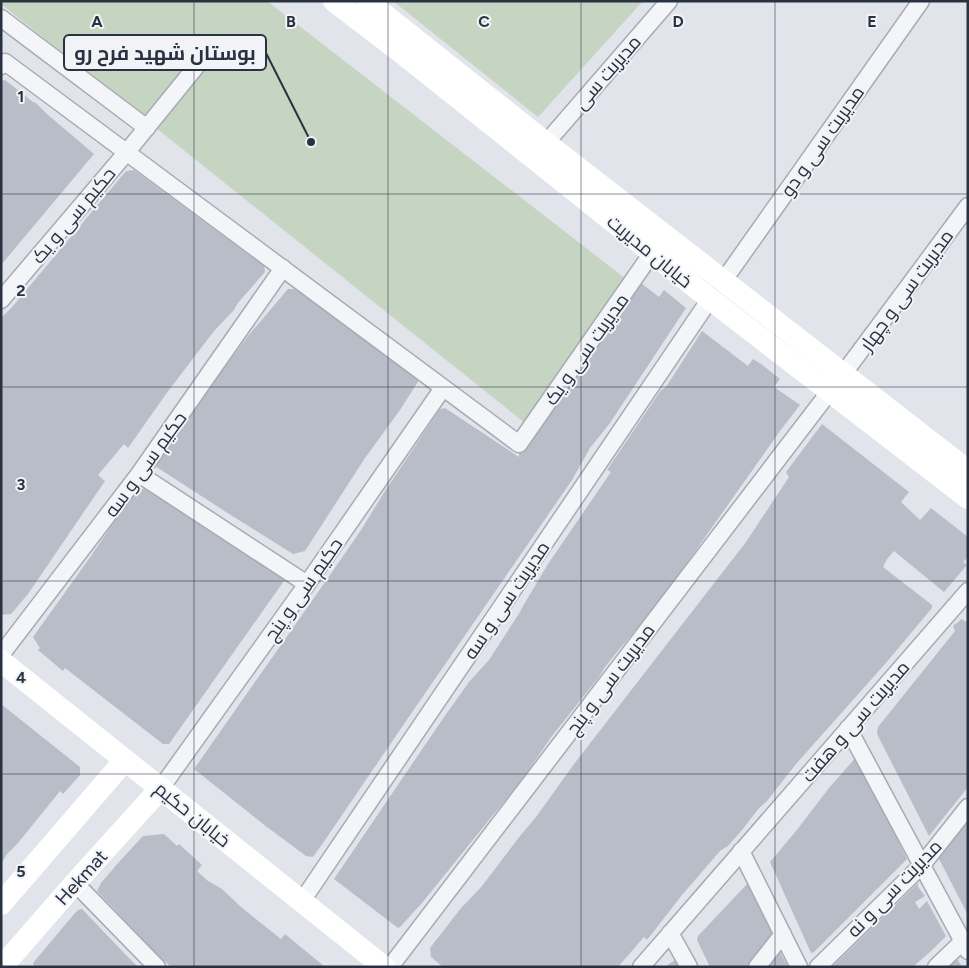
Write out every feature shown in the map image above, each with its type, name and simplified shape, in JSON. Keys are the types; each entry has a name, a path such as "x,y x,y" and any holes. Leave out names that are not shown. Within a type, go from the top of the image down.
{"main road":[{"name":"خیابان مدیریت","path":"334,1 408,46 546,143 968,471"},
{"name":"خیابان مدیریت","path":"367,1 408,46 652,253 968,498"},
{"name":"خیابان حکیم","path":"1,661 384,967"},
{"path":"1,904 125,760"},
{"name":"Hekmat","path":"6,966 75,883 161,788"}],"street":[{"name":"مدیریت سی","path":"546,143 669,1"},
{"name":"مدیریت سی و دو","path":"724,280 921,1"},
{"path":"1,18 146,128"},
{"name":"حکیم سی و یک","path":"1,300 212,48"},
{"path":"3,64 126,152 444,388"},
{"name":"مدیریت سی و چهار","path":"844,373 968,206"},
{"name":"مدیریت سی و یک","path":"444,388 519,444 652,253"},
{"name":"حکیم سی و سه","path":"1,655 140,474 283,268"},
{"name":"مدیریت سی و سه","path":"302,901 710,299"},
{"name":"حکیم سی و پنج","path":"161,788 444,388"},
{"name":"مدیریت سی و پنج","path":"390,967 830,391"},
{"path":"140,474 307,584"},
{"name":"مدیریت سی و هفت","path":"640,967 968,591"},
{"path":"848,728 965,946 936,967"},
{"name":"مدیریت سی و نه","path":"818,967 922,865 968,807"},
{"path":"741,851 799,967"},
{"path":"75,883 157,967"},
{"path":"670,933 689,967"},
{"path":"757,967 783,934"}],"green space":[{"path":"1,1 267,1 626,279 525,423 1,4"},
{"path":"393,1 643,1 538,117"}],"building":[{"path":"5,80 36,103 94,154 1,265 1,81"},
{"path":"134,170 264,266 265,272 214,331 128,448 124,444 98,475 105,481 28,594 11,614 1,615 1,318 126,171"},
{"path":"637,280 659,297 664,290 686,308 610,423 590,448 572,480 325,840 313,857 306,856 194,769 361,530 440,409 445,408 519,457 519,453 540,426"},
{"path":"288,289 294,289 303,294 419,380 365,458 305,551 293,554 155,466 155,461 248,336"},
{"path":"702,331 748,366 753,359 761,364 780,379 774,387 800,405 677,577 552,736 519,784 422,903 398,928 334,879 442,720 469,682 489,660 548,564 611,472 607,470 661,390 666,387"},
{"path":"822,424 909,492 901,502 920,520 931,508 968,537 968,557 963,562 967,565 944,592 894,551 887,559 883,567 932,605 932,608 796,764 742,830 728,846 720,851 682,895 647,940 644,937 618,967 443,967 431,957 430,948 536,817 574,764 746,542 789,477 786,472"},
{"path":"137,488 148,489 286,578 169,744 163,744 65,668 63,671 38,650 40,648 33,637"},
{"path":"968,617 968,787 929,836 877,734 878,727 955,631 953,626 962,619 966,622"},
{"path":"1,704 80,767 80,775 63,794 60,791 7,854 1,864"},
{"path":"857,756 907,859 811,953 770,862"},
{"path":"968,821 968,915 938,857"},
{"path":"164,834 177,846 179,844 202,865 197,871 208,881 222,889 281,939 285,934 325,967 171,967 97,891 101,883 143,836"},
{"path":"748,883 773,935 747,967 710,967 697,940 698,936"},
{"path":"918,883 918,887 925,896 915,902 919,909 927,901 946,936 932,950 913,967 832,967"},
{"path":"82,909 138,967 34,967 33,963 75,913"},
{"path":"778,948 788,967 763,967"},
{"path":"952,950 962,967 935,967"},
{"path":"680,957 684,967 666,967 669,964"}],"place":[{"name":"بوستان شهید فرح رو","path":"311,142"}]}
